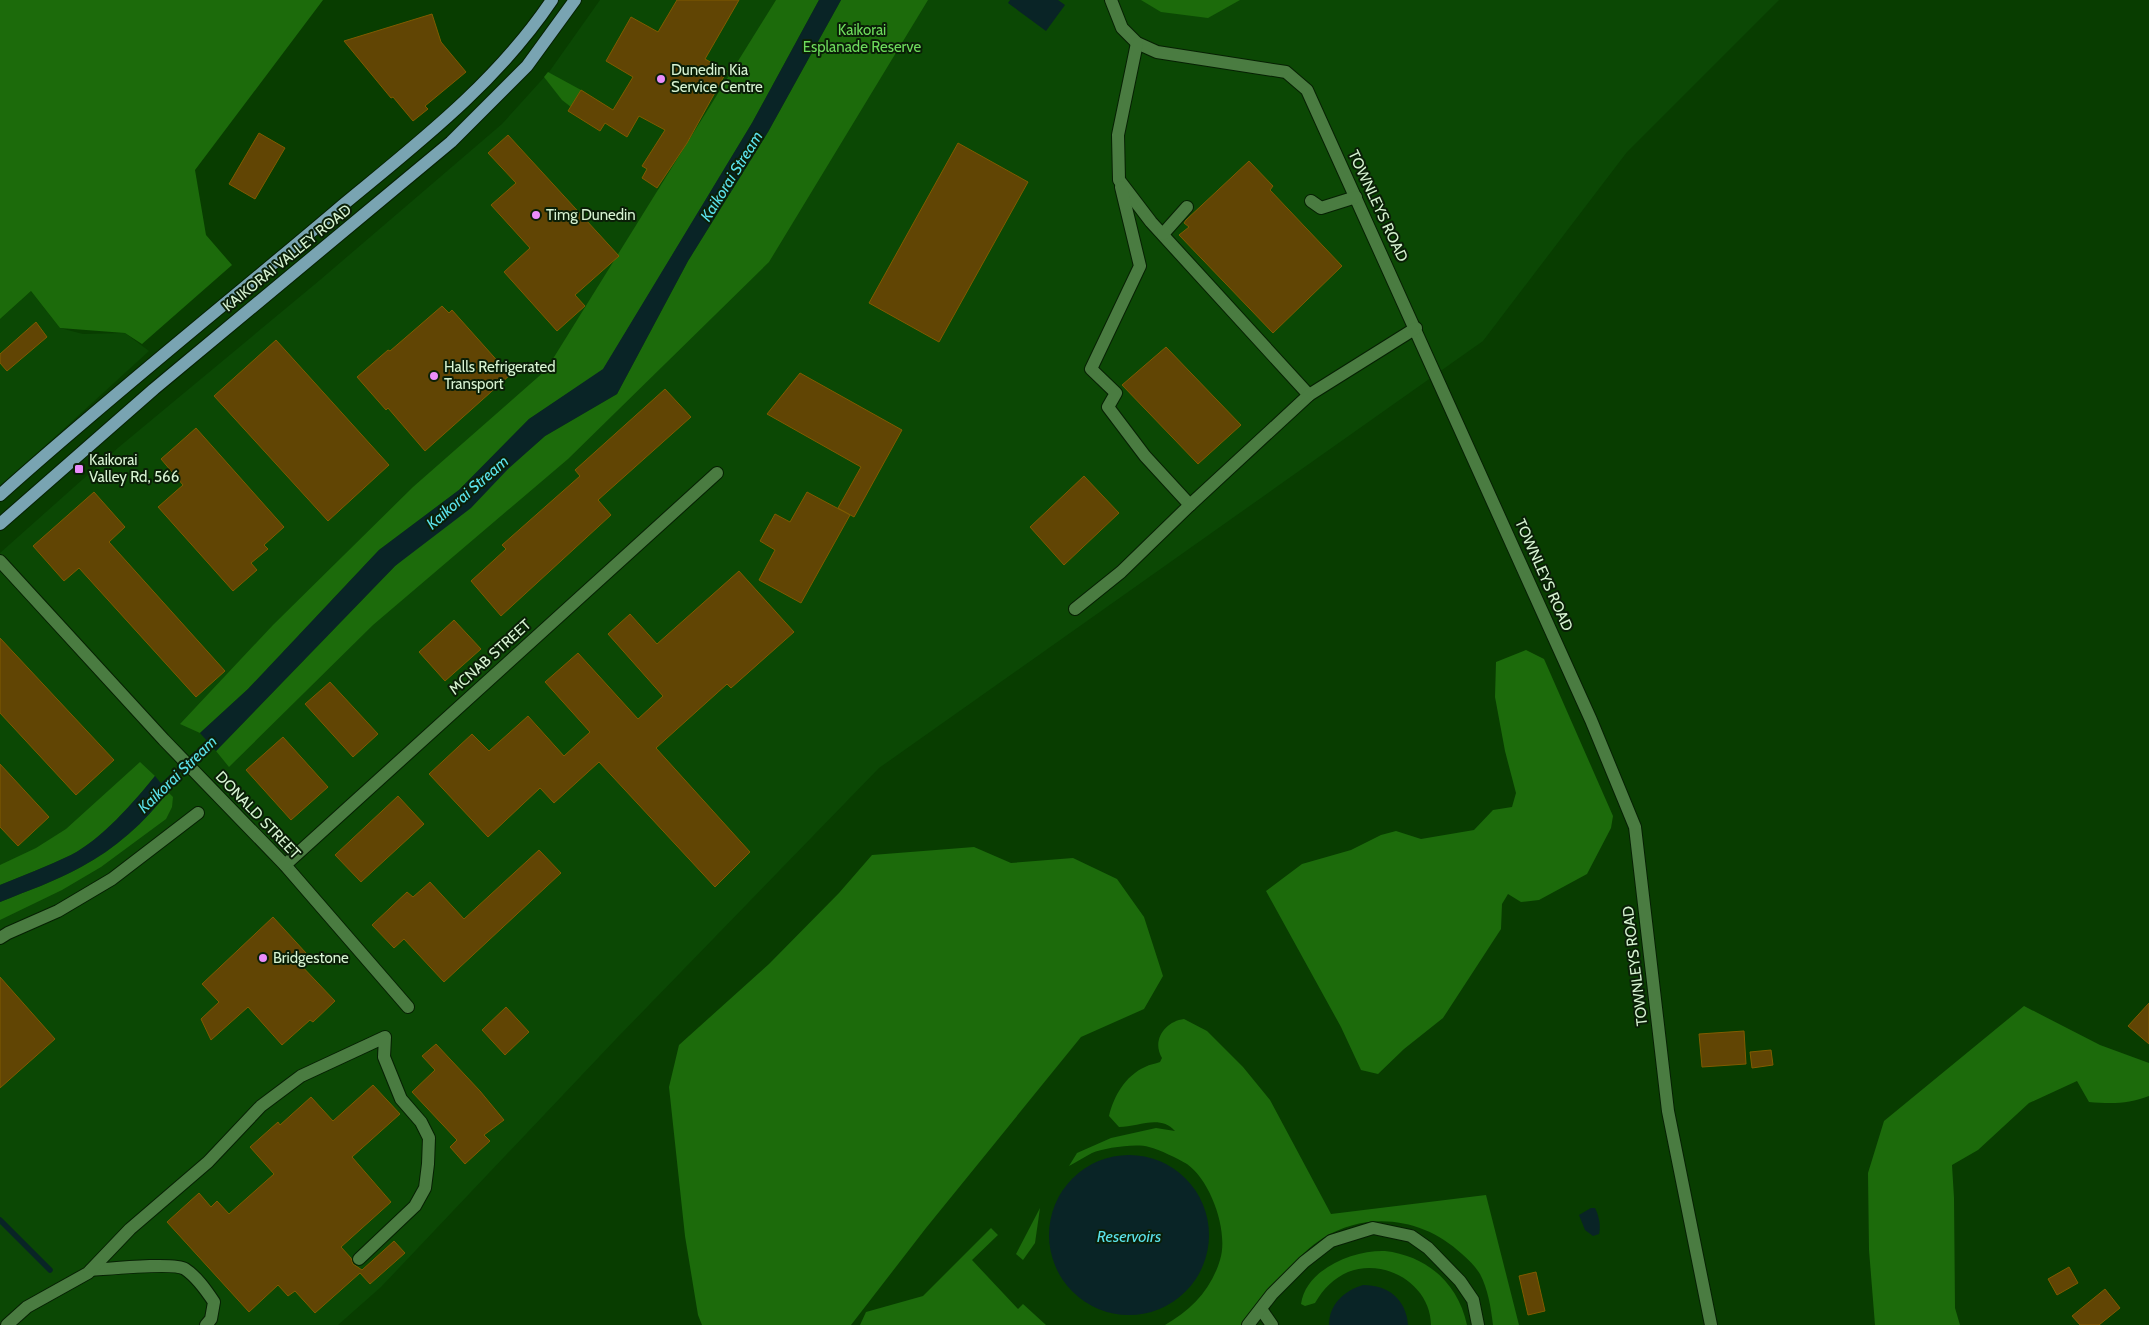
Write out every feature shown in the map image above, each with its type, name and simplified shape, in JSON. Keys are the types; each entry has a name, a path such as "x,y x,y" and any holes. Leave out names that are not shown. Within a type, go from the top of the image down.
{"main road":[{"name":"KAIKORAI VALLEY ROAD","path":"0,495 71,432 419,144 496,70 552,0"},
{"name":"KAIKORAI VALLEY ROAD","path":"0,524 154,389 451,142 527,66 575,0"}],"street":[{"name":"TOWNLEYS ROAD","path":"1111,0 1122,28 1137,43 1157,52 1286,72 1307,90 1416,328 1592,720 1635,826 1668,1111 1711,1325"},
{"path":"1137,43 1118,135 1119,180 1140,266 1092,369 1116,392 1108,407 1145,456 1190,505"},
{"path":"1119,180 1163,234 1310,395"},
{"path":"1311,201 1321,208 1356,197"},
{"path":"1163,234 1187,207"},
{"path":"1075,609 1121,572 1190,505 1310,395 1416,328"},
{"name":"MCNAB STREET","path":"285,865 717,473"},
{"name":"DONALD STREET","path":"0,561 164,740 285,865 408,1007"},
{"path":"0,938 58,911 112,879 198,813"},
{"path":"7,1325 27,1307 91,1270 130,1230 208,1162 261,1106 301,1076 384,1038 384,1057 402,1098 421,1122 429,1138 428,1164 425,1188 415,1206 359,1259"},
{"path":"1248,1325 1272,1294 1304,1262 1331,1241 1372,1228 1411,1236 1428,1248 1460,1281 1473,1300 1478,1325"},
{"path":"91,1270 146,1267 184,1268 201,1284 214,1302 211,1319 206,1325"},
{"path":"1261,1309 1272,1325"}],"shaded area":[{"path":"600,0 1779,0 1627,152 1483,341 879,768 616,1039 381,1287 338,1325 0,1325 0,553 119,447 320,280 502,124 549,72"},
{"path":"31,291 60,328 83,334 125,333 149,351 0,487 0,319"}],"green space":[{"path":"0,0 323,0 195,170 206,235 232,265 142,344 125,333 60,328 31,291 0,319"},
{"name":"Kaikorai Esplanade Reserve","path":"776,0 819,0 752,123 603,370 529,419 459,490 379,550 248,689 200,733 180,724 273,625 413,487 546,370"},
{"name":"Kaikorai Esplanade Reserve","path":"841,0 928,0 769,262 568,459 373,625 229,767 216,751 395,566 545,436 617,394 688,261 768,132"},
{"path":"1141,0 1240,0 1208,18 1161,12"},
{"path":"548,72 581,90 571,107 562,100 544,77"},
{"path":"1526,650 1544,659 1613,816 1611,828 1587,874 1539,900 1521,902 1508,894 1502,904 1501,929 1443,1018 1404,1049 1378,1074 1361,1070 1341,1027 1266,891 1302,864 1351,850 1381,835 1396,831 1421,839 1474,830 1493,810 1512,807 1516,793 1505,751 1495,697 1496,662"},
{"path":"140,762 155,776 127,808 94,840 71,855 0,885 0,865 36,848 66,829"},
{"path":"168,792 173,797 172,807 166,819 101,867 62,890 0,920 0,902 62,877 94,860 129,834"},
{"path":"974,847 1011,863 1073,858 1117,879 1144,917 1163,976 1144,1009 1081,1037 926,1228 851,1325 702,1325 698,1315 685,1236 669,1087 679,1045 769,964 839,893 872,855"},
{"path":"2024,1006 2100,1045 2149,1063 2149,1096 2120,1103 2089,1102 2077,1081 2029,1103 1978,1150 1952,1165 1955,1308 1960,1325 1875,1325 1869,1250 1868,1173 1884,1121"},
{"path":"1184,1019 1207,1031 1243,1067 1270,1100 1331,1214 1486,1195 1519,1325 1493,1325 1487,1292 1480,1274 1462,1254 1447,1242 1431,1232 1413,1226 1377,1221 1340,1229 1312,1246 1290,1267 1244,1325 1165,1325 1183,1313 1199,1298 1211,1281 1220,1260 1222,1236 1220,1222 1204,1182 1187,1164 1163,1152 1143,1146 1097,1151 1069,1166 1077,1153 1111,1138 1156,1128 1175,1131 1163,1123 1156,1122 1119,1127 1109,1116 1117,1094 1126,1081 1138,1071 1160,1062 1162,1058 1158,1045 1162,1032 1171,1023"},
{"path":"1040,1208 1035,1243 1023,1260 1016,1254"},
{"path":"991,1228 998,1235 972,1260 1018,1309 1023,1304 1046,1325 860,1325 866,1312 923,1296"},
{"path":"1385,1251 1414,1259 1438,1274 1456,1296 1463,1310 1467,1325 1431,1325 1429,1311 1423,1298 1414,1287 1403,1278 1377,1268 1362,1268 1348,1272 1329,1284 1315,1303 1305,1306 1301,1304 1305,1292 1312,1281 1333,1264 1359,1254"}],"water":[{"path":"819,0 841,0 768,132 688,261 617,394 545,436 508,469 471,508 395,566 216,751 200,733 248,689 379,550 459,490 529,419 603,369 752,123"},
{"path":"1010,0 1058,0 1065,5 1046,31 1008,3"},
{"path":"155,776 168,792 129,834 94,860 41,886 0,902 0,885 71,855 94,840 116,820"},
{"name":"Reservoirs","path":"1137,1155 1167,1164 1186,1178 1196,1190 1203,1204 1208,1219 1208,1251 1203,1266 1196,1280 1186,1292 1174,1302 1152,1312 1137,1315 1121,1315 1106,1312 1084,1302 1062,1280 1050,1251 1049,1227 1052,1212 1062,1190 1084,1168 1113,1156"},
{"path":"1591,1208 1595,1208 1600,1224 1599,1234 1593,1236 1585,1230 1579,1215"},
{"path":"1363,1285 1380,1288 1394,1295 1404,1308 1408,1325 1329,1325 1332,1311 1339,1299"}],"building":[{"path":"677,0 739,0 705,59 727,71 687,143 657,188 642,178 647,169 642,166 665,130 639,116 627,137 605,123 600,131 568,111 581,90 613,110 633,77 606,61 631,17 658,32"},
{"path":"432,14 441,42 466,72 425,106 428,109 413,121 393,97 391,98 344,41"},
{"path":"259,133 285,148 255,199 229,184"},
{"path":"508,135 619,256 575,295 585,306 557,331 504,272 530,248 491,205 516,183 488,153"},
{"path":"958,143 1028,182 939,342 869,303"},
{"path":"1249,161 1273,186 1270,190 1342,266 1273,333 1179,235 1189,227 1184,223 1186,220"},
{"path":"442,306 449,313 452,310 510,375 425,451 388,408 386,410 357,377"},
{"path":"36,322 47,337 7,371 0,363 0,354"},
{"path":"276,340 389,465 328,521 214,396"},
{"path":"1166,347 1241,425 1198,464 1122,385"},
{"path":"800,373 902,430 854,517 838,508 861,467 767,414"},
{"path":"665,389 691,417 598,500 611,515 501,616 471,581 506,549 502,545 580,476 575,470"},
{"path":"196,428 284,527 264,545 268,549 251,563 257,570 233,591 158,507 183,485 161,459"},
{"path":"1084,476 1119,513 1064,565 1030,527"},
{"path":"94,492 125,527 109,542 225,671 196,697 79,568 64,581 33,546"},
{"path":"807,492 850,515 801,603 759,580 775,550 760,541 775,514 790,522"},
{"path":"739,571 794,632 731,688 727,684 656,748 750,852 715,887 599,762 554,803 540,788 488,837 429,774 472,734 489,751 528,716 564,756 590,732 545,682 578,653 638,719 663,696 608,634 630,614 657,644"},
{"path":"454,620 481,649 445,681 419,652"},
{"path":"0,638 114,760 76,795 0,713"},
{"path":"330,682 378,734 353,757 305,704"},
{"path":"283,737 328,787 291,820 246,770"},
{"path":"0,764 49,817 18,846 0,827"},
{"path":"398,796 424,824 361,882 335,855"},
{"path":"539,850 561,873 444,982 404,939 394,948 372,925 407,892 413,897 430,882 464,919"},
{"path":"273,917 306,953 297,961 335,1001 313,1022 310,1020 282,1045 248,1007 211,1040 201,1019 219,1002 202,984"},
{"path":"0,977 55,1039 0,1088"},
{"path":"2149,1003 2149,1044 2128,1026"},
{"path":"506,1007 529,1032 505,1055 482,1030"},
{"path":"1744,1031 1746,1064 1702,1067 1699,1034"},
{"path":"436,1044 504,1120 484,1135 490,1141 465,1164 450,1147 457,1140 412,1092 435,1070 422,1056"},
{"path":"1771,1050 1773,1065 1752,1068 1750,1052"},
{"path":"373,1085 400,1114 352,1157 391,1202 341,1247 351,1258 353,1264 362,1270 394,1241 405,1253 370,1284 360,1273 315,1313 295,1291 288,1296 278,1285 249,1312 167,1222 199,1193 211,1207 217,1201 229,1214 274,1174 250,1147 278,1122 280,1125 311,1097 333,1121"},
{"path":"2069,1267 2078,1283 2057,1295 2048,1279"},
{"path":"1536,1272 1545,1311 1528,1315 1519,1276"},
{"path":"2105,1289 2120,1308 2099,1325 2080,1325 2072,1316"}],"waterway":[{"name":"Kaikorai Stream","path":"158,790 213,738"},
{"path":"0,1220 50,1270"}],"place":[{"name":"Dunedin Kia Service Centre","path":"661,79"},
{"name":"Timg Dunedin","path":"536,215"},
{"name":"Halls Refrigerated Transport","path":"434,376"},
{"name":"Kaikorai Valley Rd, 566","path":"79,469"},
{"name":"Bridgestone","path":"263,958"}]}
